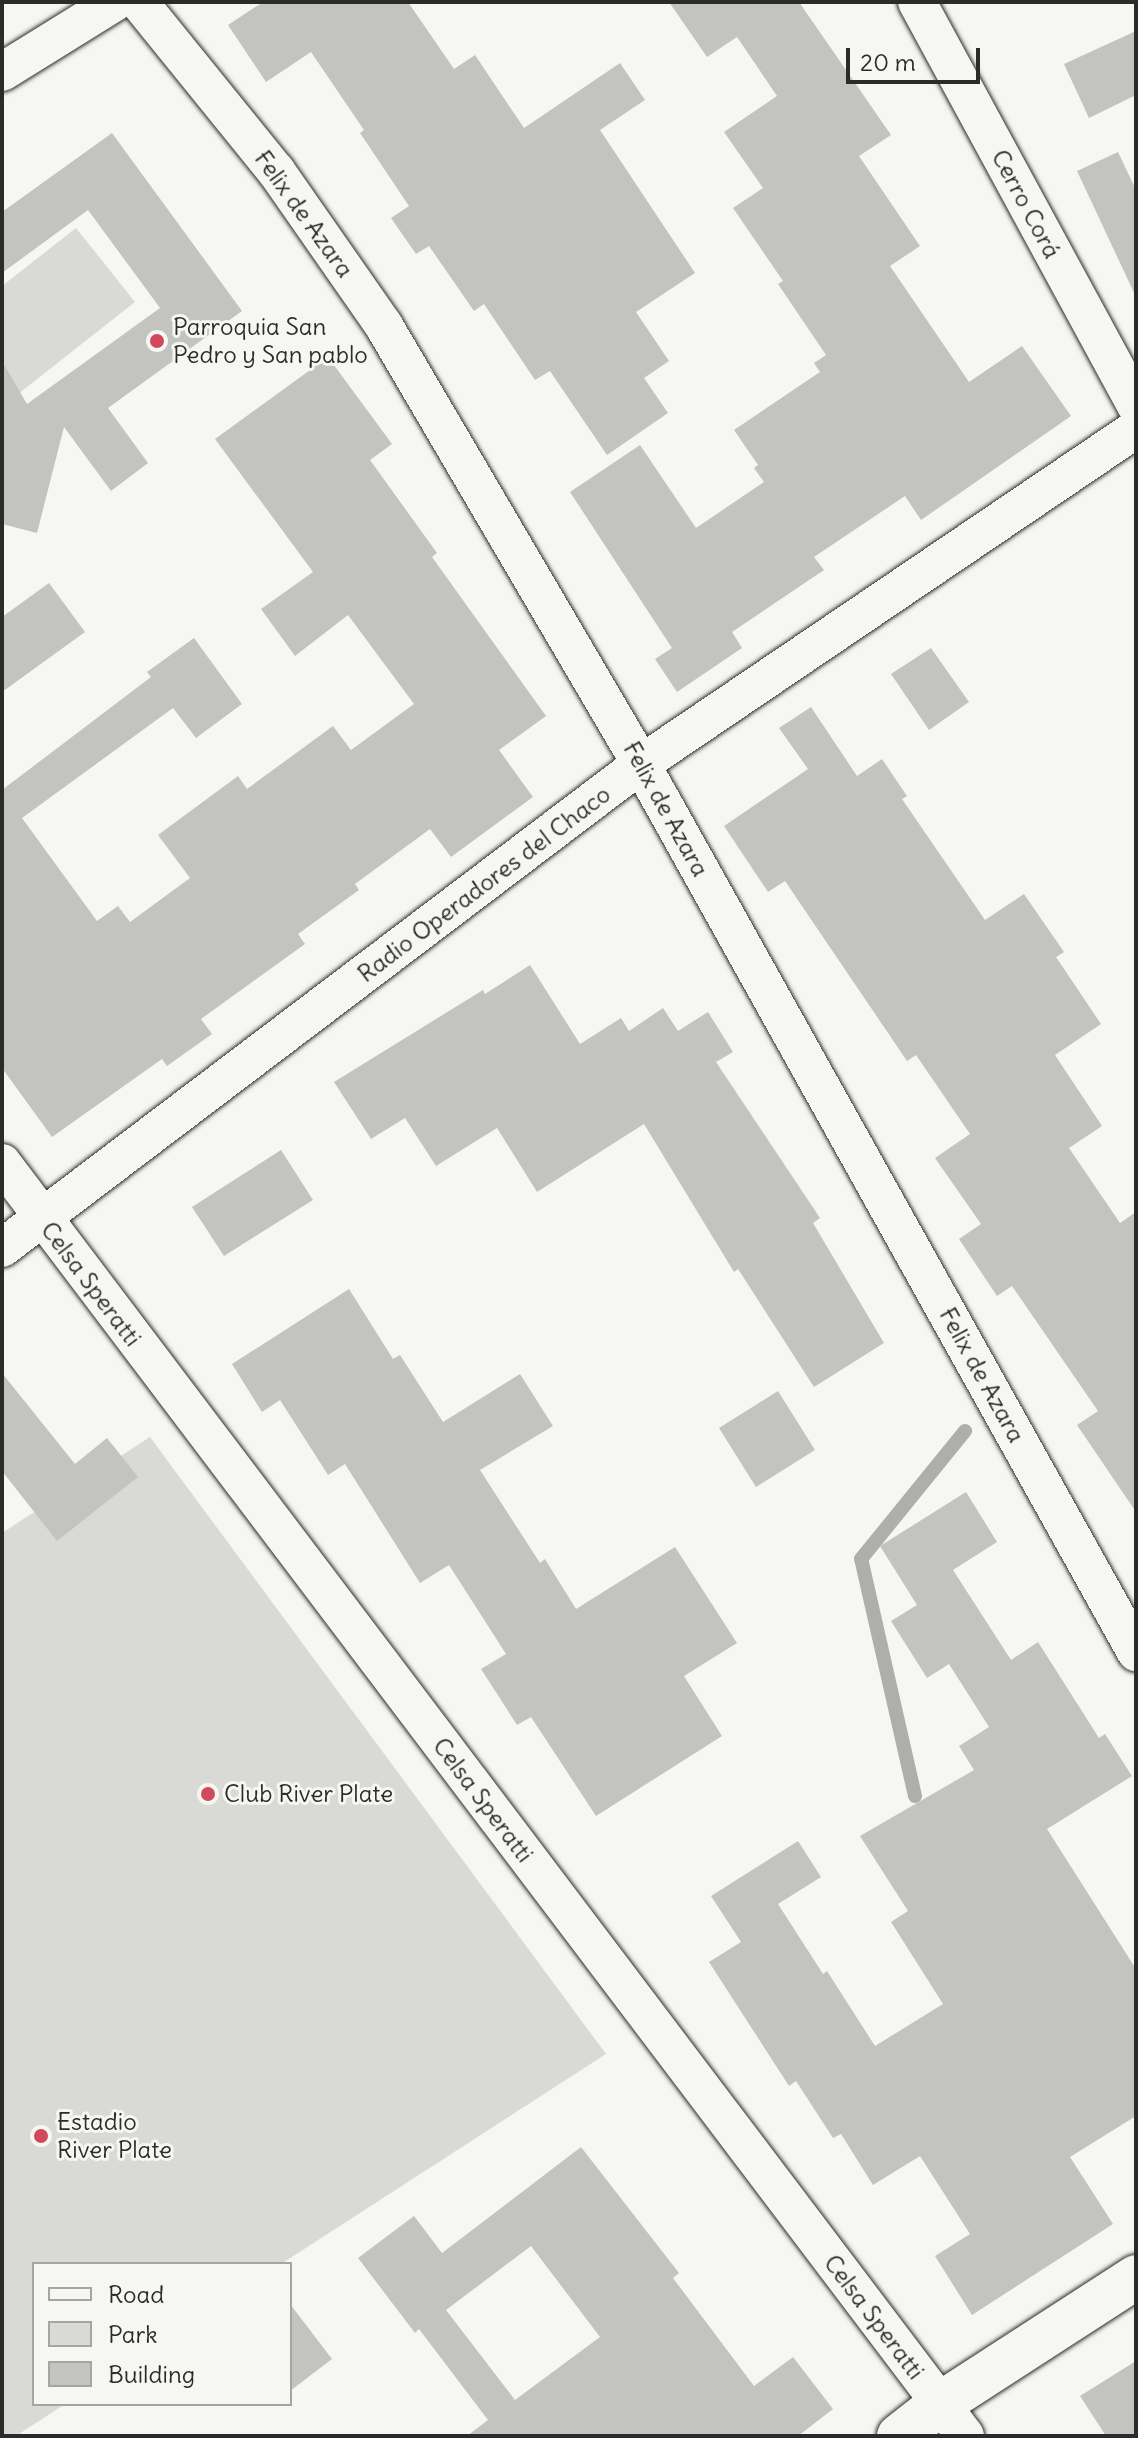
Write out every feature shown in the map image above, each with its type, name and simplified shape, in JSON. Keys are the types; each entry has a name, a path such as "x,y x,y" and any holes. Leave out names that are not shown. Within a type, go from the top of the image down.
{"street":[{"path":"2,72 115,2"},
{"name":"Felix de Azara","path":"139,2 276,171 384,326 641,764 1136,1652"},
{"name":"Cerro Corá","path":"917,2 1136,406"},
{"name":"Radio Operadores del Chaco","path":"2,1248 43,1220 641,764 1136,429"},
{"name":"Celsa Speratti","path":"2,1163 952,2420"},
{"path":"899,2436 952,2420 1136,2277"}],"green space":[{"path":"76,228 135,302 18,394 2,374 2,286"},
{"name":"Club River Plate","path":"150,1437 606,2054 284,2262 32,2262 32,2406 62,2406 16,2436 2,2436 2,1533"}],"building":[{"path":"263,2 408,2 454,69 475,55 524,128 620,63 645,100 600,130 695,273 636,312 669,361 644,378 668,413 607,455 550,371 535,380 484,304 474,311 429,246 416,254 391,218 409,206 360,133 364,130 311,52 266,82 228,25"},
{"path":"669,2 799,2 891,135 859,156 920,246 890,266 969,382 1022,346 1071,416 921,520 905,496 814,557 824,570 732,632 742,648 677,692 655,659 672,648 570,492 640,445 696,528 764,482 754,468 758,465 734,430 820,372 814,363 826,355 778,284 783,281 733,208 763,188 724,132 777,96 737,37 707,57"},
{"path":"1136,31 1136,95 1089,118 1064,64"},
{"path":"112,133 242,311 108,408 148,463 111,491 64,427 37,533 2,524 2,361 27,404 160,308 88,210 2,273 2,212"},
{"path":"1118,152 1136,190 1136,297 1077,171"},
{"path":"328,357 392,444 370,460 437,553 432,557 546,716 499,750 533,797 451,857 430,829 355,884 359,890 298,934 305,944 201,1019 212,1034 167,1066 162,1059 52,1137 2,1068 2,790 151,677 147,672 194,638 242,704 196,738 173,708 22,818 97,921 118,906 130,922 190,878 158,835 238,776 247,789 333,726 351,750 414,704 348,615 295,656 261,609 313,572 215,439"},
{"path":"49,583 85,632 2,692 2,617"},
{"path":"931,648 969,702 929,730 891,674"},
{"path":"811,707 857,776 882,759 907,796 902,799 985,920 1024,894 1064,952 1056,957 1101,1024 1055,1055 1102,1126 1069,1148 1120,1223 1136,1212 1136,1512 1077,1425 1098,1411 1012,1286 997,1296 959,1239 981,1224 935,1158 970,1134 916,1055 907,1061 785,881 768,892 724,826 808,769 779,728"},
{"path":"530,965 580,1044 621,1018 629,1031 663,1008 678,1031 708,1012 733,1052 716,1062 820,1218 813,1223 884,1343 814,1387 738,1269 734,1272 644,1124 537,1192 497,1128 436,1166 405,1118 371,1139 334,1082 483,990 485,994"},
{"path":"281,1150 313,1200 224,1256 192,1207"},
{"path":"349,1289 393,1359 400,1355 443,1422 520,1374 553,1426 480,1470 540,1563 545,1559 576,1609 675,1547 737,1643 684,1676 722,1736 596,1816 531,1717 517,1725 481,1669 506,1654 449,1565 420,1583 345,1464 328,1475 280,1400 262,1412 232,1364"},
{"path":"2,1373 75,1464 107,1438 138,1477 57,1541 2,1471"},
{"path":"778,1391 815,1450 756,1487 719,1428"},
{"path":"966,1492 997,1542 953,1570 1011,1660 1038,1642 1099,1738 1105,1734 1132,1776 1047,1829 1136,1969 1136,2116 1070,2157 1113,2224 972,2315 935,2256 970,2234 920,2156 873,2185 841,2134 833,2138 796,2081 789,2086 709,1962 741,1942 711,1896 798,1841 821,1877 778,1904 823,1974 827,1971 875,2046 943,2004 891,1922 908,1911 860,1836 974,1770 959,1746 989,1727 949,1664 927,1678 891,1621 917,1605 880,1546"},
{"path":"581,2147 679,2273 673,2278 754,2386 793,2357 833,2409 798,2436 467,2436 488,2420 419,2329 415,2333 358,2258 414,2216 442,2253","holes":["531,2246 600,2337 515,2400 446,2310"]},
{"path":"292,2307 332,2359 292,2389"},
{"path":"1136,2361 1136,2436 1106,2436 1080,2396"}],"waterway":[{"path":"915,1796 861,1559 965,1431"}],"place":[{"name":"Parroquia San Pedro y San pablo","path":"157,341"},
{"name":"Club River Plate","path":"208,1794"},
{"name":"Estadio River Plate","path":"41,2136"}]}
